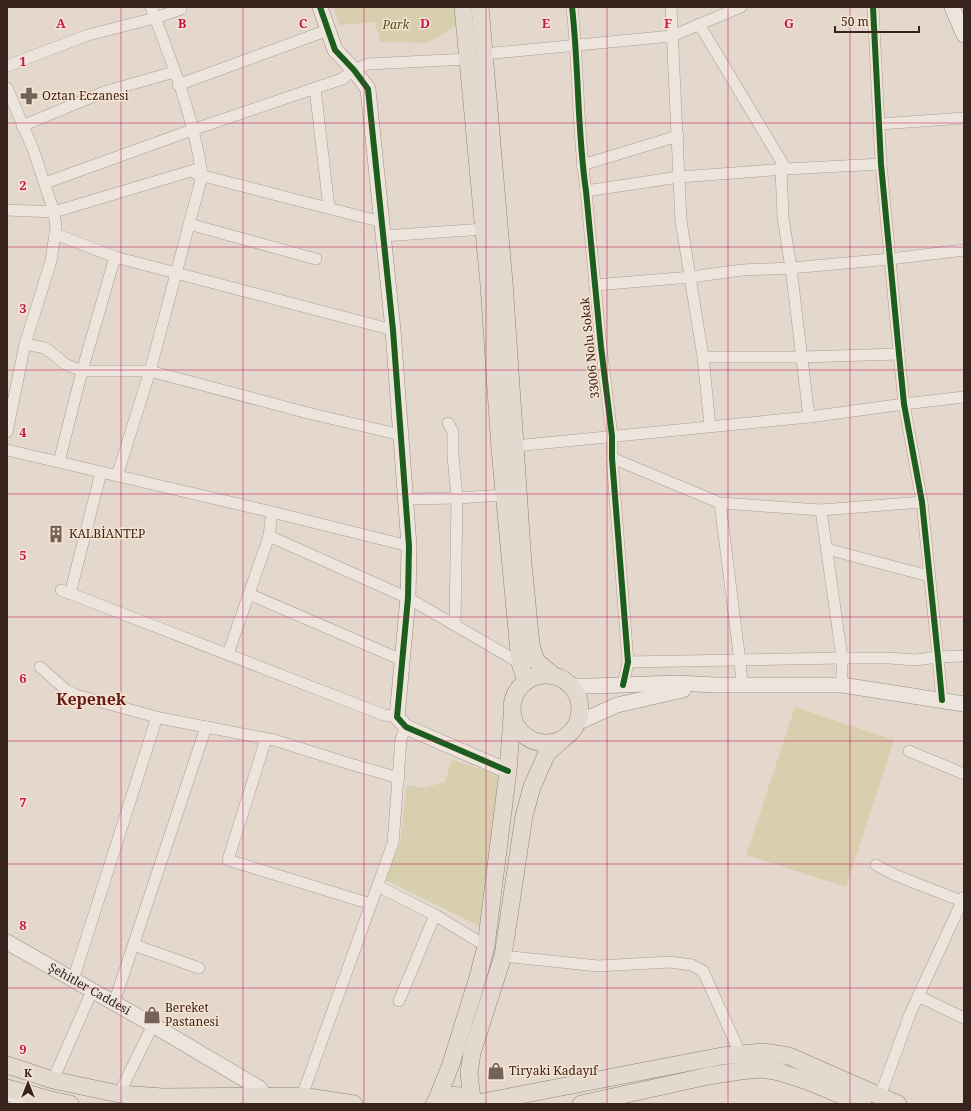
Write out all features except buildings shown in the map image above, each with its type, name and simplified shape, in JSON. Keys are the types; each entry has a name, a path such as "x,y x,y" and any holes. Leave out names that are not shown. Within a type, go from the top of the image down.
{"main road":[{"path":"463,7 484,229 504,495 520,663 526,681"},
{"path":"480,7 504,282 523,564 531,645 536,661 554,676"},
{"path":"434,1103 451,1064 486,946 508,771 512,704 516,691 526,681 534,677 544,675 554,676 563,679 577,694 580,704 580,714 577,723 571,732 547,753 532,787 524,816 503,956 472,1053 469,1073 476,1102"},
{"path":"512,717 516,727 523,735 532,741 542,744 553,743 563,739"},
{"path":"434,1103 448,1096 460,1095 476,1102 740,1053 763,1052 789,1056 898,1104"},
{"path":"515,1104 707,1066 763,1052"},
{"path":"7,1065 53,1080 119,1094 163,1097 266,1100 302,1096 354,1104"},
{"path":"707,1066 764,1067 807,1081 863,1104"},
{"path":"581,1104 727,1073 761,1069 781,1072"},
{"path":"7,1073 96,1096"},
{"path":"7,1088 70,1104"}],"street":[{"path":"117,476 150,371 189,224 201,172 192,130 174,72 151,7"},
{"path":"302,1096 393,843 399,778 402,660 408,598 409,546 393,330 368,89 354,70 335,50 320,7"},
{"name":"33006 Nolu Sokak","path":"572,7 576,44 582,165 586,190 594,285 612,436 612,458 628,662 623,685"},
{"path":"671,7 681,221 703,358 710,426"},
{"path":"484,54 672,36 741,7"},
{"path":"873,7 882,164 899,354 904,404 922,502 942,700"},
{"path":"952,7 964,35"},
{"path":"7,66 88,35 155,18 181,9"},
{"path":"699,24 784,169 783,217 791,268 809,417"},
{"path":"178,85 328,30"},
{"path":"45,183 192,130 342,79 354,70 368,64 468,58"},
{"path":"22,126 104,92 174,72"},
{"path":"7,88 33,149 45,183 54,212 56,227 51,260 25,344 7,432"},
{"path":"315,88 329,208"},
{"path":"880,124 964,118"},
{"path":"582,165 678,136"},
{"path":"586,190 679,177 784,169 882,164"},
{"path":"7,210 54,212 190,172 201,172 329,208 382,229 484,229"},
{"path":"189,224 316,259"},
{"path":"55,234 115,257 393,330"},
{"path":"594,285 690,277 742,270 791,268 890,259 964,250"},
{"path":"59,462 82,371 115,257"},
{"path":"25,344 45,348 57,356 65,364 82,371 150,371 308,413 400,435"},
{"path":"703,358 899,354"},
{"path":"515,446 809,417 964,397"},
{"path":"448,423 453,432 453,456 457,498 455,624"},
{"path":"7,450 272,512 409,546"},
{"path":"612,458 720,504 821,510 922,502"},
{"path":"101,472 65,592 384,715 508,771"},
{"path":"405,499 504,495"},
{"path":"720,504 742,684"},
{"path":"821,510 828,549 842,658 842,685"},
{"path":"228,654 269,536 272,512"},
{"path":"269,536 408,598 520,663"},
{"path":"828,549 929,576"},
{"path":"249,594 402,660"},
{"path":"628,662 842,658 890,658 915,660 964,656"},
{"path":"40,666 66,690 76,695 157,717 266,739 399,778"},
{"path":"571,686 676,683 716,685 842,685 964,704"},
{"path":"577,723 617,705 680,690 716,685"},
{"path":"73,980 157,717"},
{"path":"114,1003 206,727"},
{"path":"266,739 228,860 371,904"},
{"path":"908,751 964,774"},
{"path":"876,865 895,875 963,900 910,1014 880,1096"},
{"path":"378,886 435,916 486,946"},
{"path":"399,1001 435,916"},
{"name":"Şehitler Caddesi","path":"7,942 153,1025 259,1088 266,1100"},
{"path":"134,945 199,968"},
{"path":"503,956 598,966 670,962 692,964 703,971 740,1053"},
{"path":"53,1080 92,990"},
{"path":"918,996 964,1018"},
{"path":"119,1094 153,1025"},
{"path":"7,1094 24,1104"}],"green space":[{"name":"Park","path":"334,7 457,7 459,25 427,43 380,42 375,22 339,25"},
{"path":"795,707 894,740 846,887 746,855"},
{"path":"452,760 500,775 482,927 385,880 400,843 407,785 423,788 445,782"}],"cycle path":[{"path":"320,7 335,50 354,70 368,89 393,330 409,546 408,598 397,717 406,727 508,771"},
{"path":"572,7 583,168 601,347 612,436 612,458 628,662 623,685"},
{"path":"873,7 881,164 899,354 904,404 922,502 942,700"}],"place":[{"name":"Oztan Eczanesi","path":"29,96"},
{"name":"KALBİANTEP","path":"56,534"},
{"name":"Bereket Pastanesi","path":"152,1015"},
{"name":"Tiryaki Kadayıf","path":"496,1071"}],"district":[{"name":"Kepenek","path":"91,699"}]}
